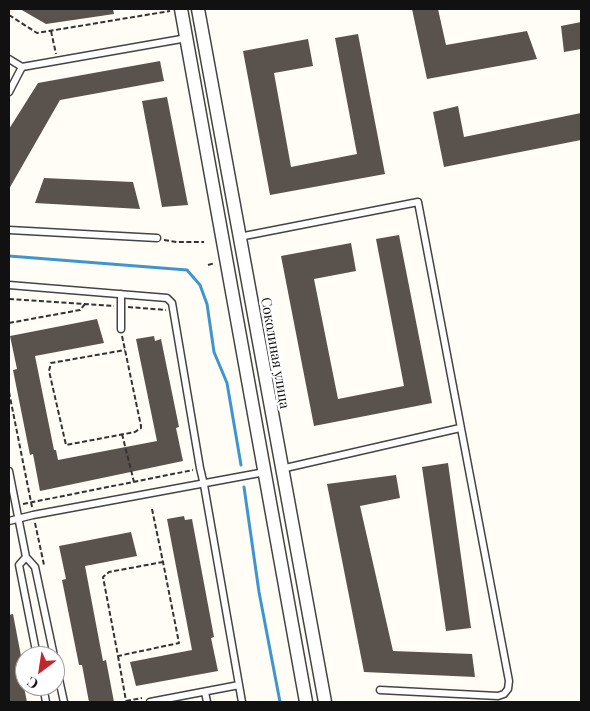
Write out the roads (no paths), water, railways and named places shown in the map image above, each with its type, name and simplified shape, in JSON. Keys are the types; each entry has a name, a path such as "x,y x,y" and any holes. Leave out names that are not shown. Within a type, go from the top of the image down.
{"street":[{"name":"Соколиная улица","path":"198,9 238,237 325,702"},
{"path":"176,10 187,38 306,702"},
{"path":"187,38 202,35"},
{"path":"265,472 281,469"}],"lane":[{"path":"9,59 22,67 187,38"},
{"path":"9,92 22,67"},
{"path":"238,237 418,202 509,681 508,689 504,694 498,696 380,690"},
{"path":"9,230 157,238"},
{"path":"9,285 166,298 172,304 242,702"},
{"path":"121,294 121,329"},
{"path":"281,469 460,428"},
{"path":"9,471 26,557 36,567 52,646"},
{"path":"9,522 33,515 204,485 265,472"},
{"path":"26,557 19,565 35,646"},
{"path":"148,700 176,700 239,685"},
{"path":"205,692 207,702"}],"waterway":[{"path":"9,256 187,270 200,285 207,304 214,352 227,383 241,465"},
{"path":"244,487 259,592 280,702"}]}
